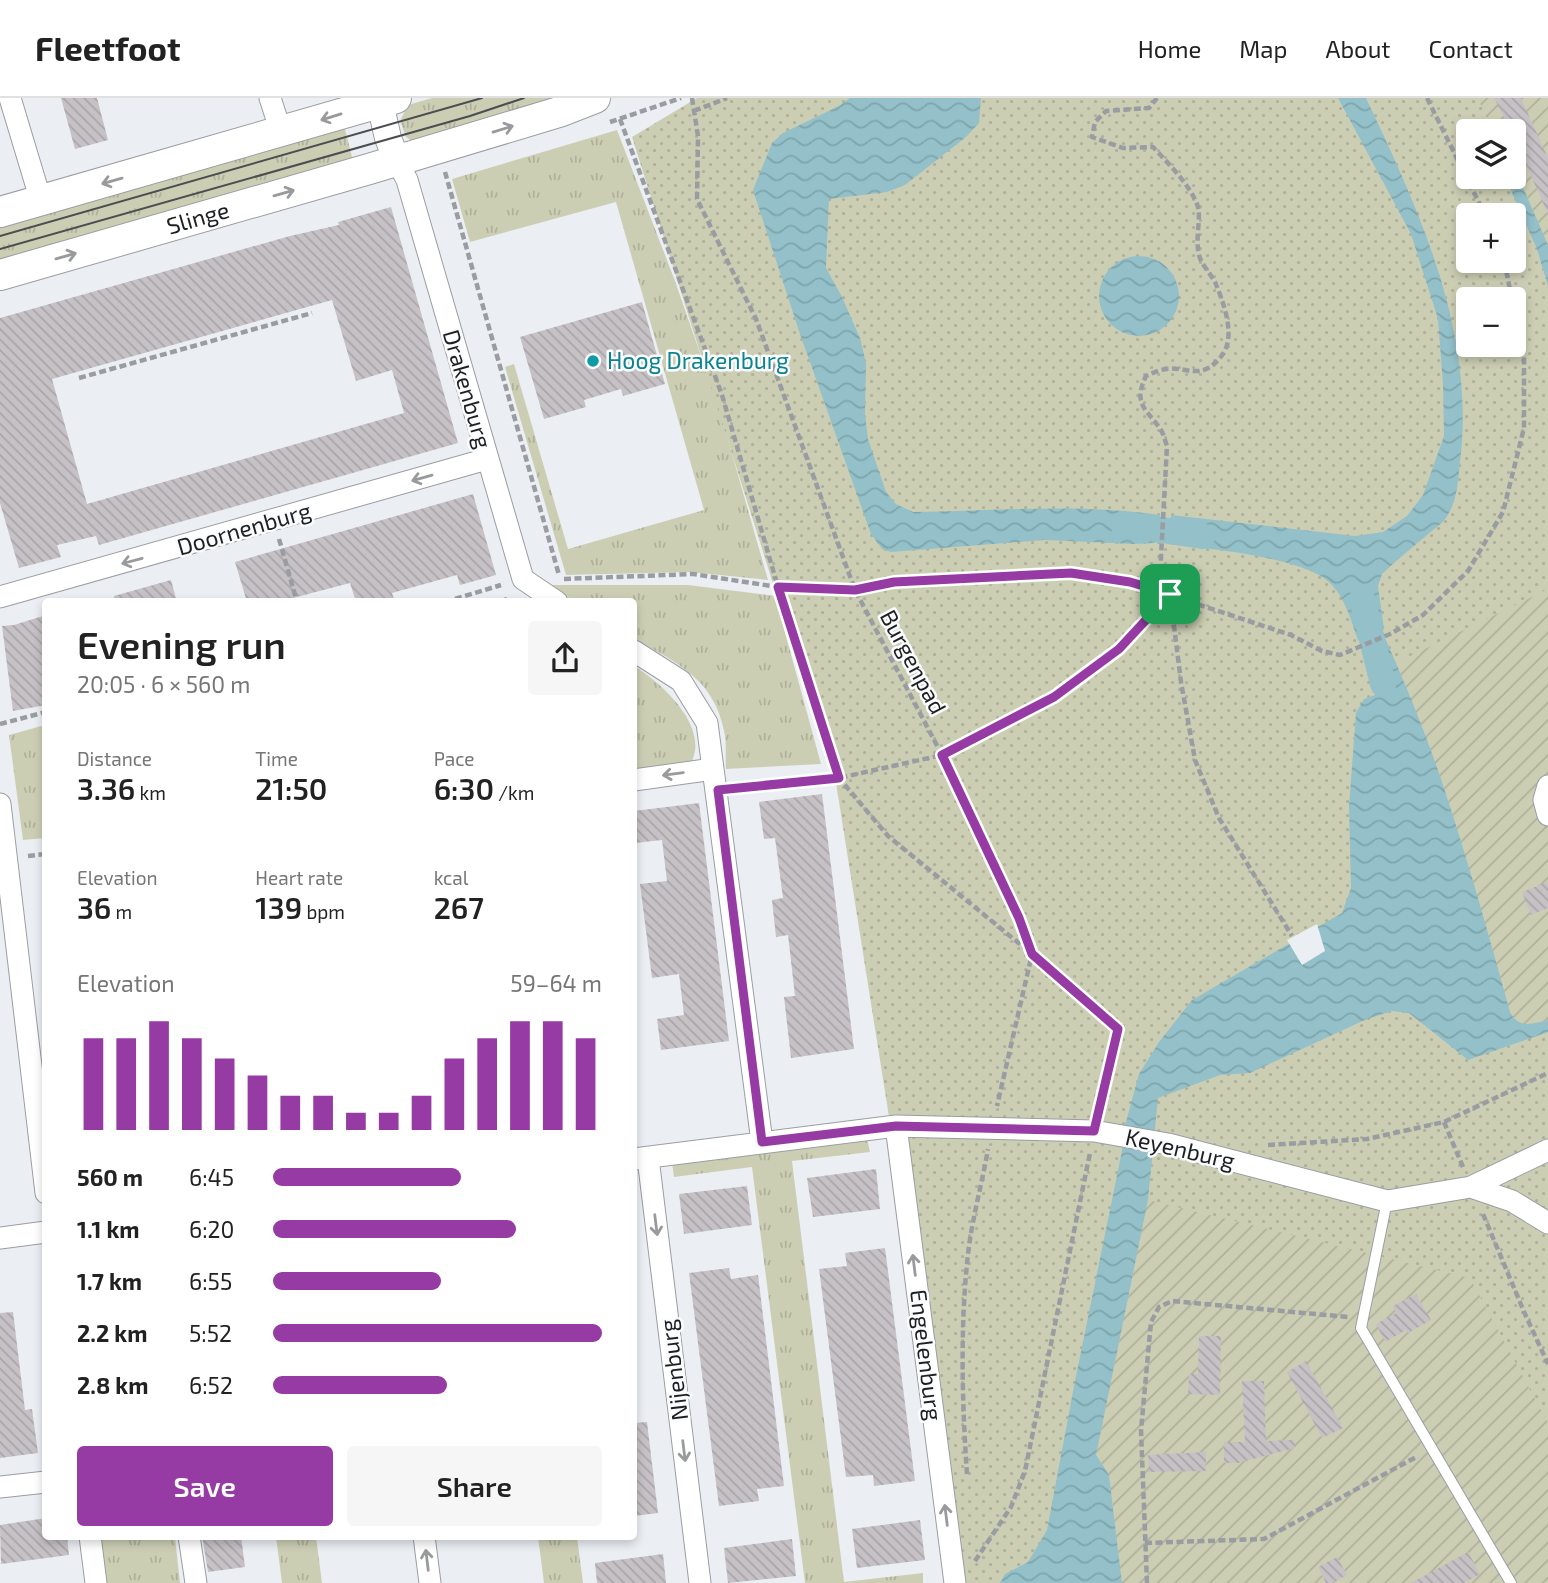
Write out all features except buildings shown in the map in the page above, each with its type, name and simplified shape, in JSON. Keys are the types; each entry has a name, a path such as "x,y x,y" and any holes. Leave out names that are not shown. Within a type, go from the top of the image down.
{"main road":[{"name":"Slinge","path":"0,275 397,161 559,112 595,98"},
{"path":"0,212 388,100"}],"street":[{"path":"10,98 41,201"},
{"path":"270,98 281,132"},
{"path":"388,100 388,138 397,161"},
{"name":"Drakenburg","path":"397,161 407,180 487,459 528,583"},
{"name":"Doornenburg","path":"0,597 487,459"},
{"path":"528,583 551,598"},
{"path":"637,652 681,681 707,723 718,790 762,1142"},
{"path":"637,780 713,769"},
{"path":"1548,786 1544,800 1548,815"},
{"path":"0,804 42,1159"},
{"name":"Keyenburg","path":"641,1158 896,1126 1102,1132 1168,1144 1387,1201 1471,1187 1548,1150"},
{"name":"Engelenburg","path":"896,1126 955,1583"},
{"name":"Nijenburg","path":"641,1158 700,1583"},
{"name":"Keyenburg","path":"1471,1187 1512,1201 1548,1223"},
{"path":"0,1238 42,1233"},
{"path":"0,1488 42,1483"},
{"path":"91,1540 96,1583"},
{"path":"190,1540 195,1583"},
{"path":"425,1540 430,1583"}],"lane":[{"path":"1387,1201 1361,1328 1511,1583"}],"path":[{"path":"681,98 620,119 722,395 778,587 839,778 888,836 1032,954 1118,1029 1102,1132 1025,1471 1011,1507 984,1551 972,1565 971,1552"},
{"name":"Burgenpad","path":"692,98 698,136 697,199 756,319 855,590 942,755 1019,918 1032,954"},
{"path":"694,111 727,98"},
{"path":"1157,98 1149,108 1105,111 1095,122 1092,138 1123,148 1153,147 1178,174 1198,207 1196,232 1199,257 1214,281 1225,313 1229,340 1224,353 1209,367 1197,373 1161,369 1146,376 1141,387 1146,414 1161,430 1167,446 1160,575 1170,594 1181,682 1195,760 1219,818 1292,936"},
{"path":"1427,98 1479,203"},
{"path":"444,170 560,579"},
{"path":"79,377 312,313"},
{"path":"462,598 528,583 560,579 693,574 778,587 855,590 894,582 1071,573 1130,582 1170,594 1291,635 1322,651 1340,655 1390,634 1423,615 1468,571 1503,512 1524,428 1524,357"},
{"path":"274,521 296,598"},
{"path":"507,598 528,583"},
{"path":"718,790 839,778 942,755 1054,697 1119,649 1170,594"},
{"path":"0,724 42,713"},
{"path":"967,1486 964,1338 968,1254 992,1128 1032,954"},
{"path":"1263,1145 1367,1139 1444,1122 1548,1073"},
{"path":"1444,1122 1524,1314 1548,1364"},
{"path":"1147,1583 1142,1430 1151,1322 1159,1307 1172,1301 1363,1318"},
{"path":"1145,1544 1264,1539 1430,1449"}],"green space":[{"path":"432,98 573,98 419,146 406,137 400,121 408,105"},
{"path":"697,98 1548,98 1548,1583 963,1583 836,783 632,137"},
{"path":"1477,98 1548,98 1548,245 1524,189 1526,189 1526,119 1489,119"},
{"path":"343,121 354,165 0,266 0,219"},
{"path":"617,130 675,281 718,405 768,580 690,572 566,575 505,367 514,364 568,549 704,510 616,202 470,242 452,179"},
{"path":"550,585 688,585 775,596 821,764 726,769 724,731 712,698 691,674 637,641 637,598 569,598"},
{"path":"1548,589 1548,1020 1528,1025 1516,1022 1510,1012 1444,792 1396,663"},
{"path":"637,668 666,691 691,726 695,751 690,766 637,773"},
{"path":"42,726 42,838 23,840 9,735"},
{"path":"867,1138 870,1152 792,1161 844,1582 923,1573 923,1583 805,1583 752,1167 674,1177 672,1163"},
{"path":"1148,1200 1470,1278 1548,1423 1548,1583 1122,1583 1109,1475 1096,1455"},
{"path":"100,1540 175,1540 180,1583 106,1583"},
{"path":"276,1540 316,1540 322,1583 282,1583"},
{"path":"538,1540 577,1540 583,1583 544,1583"}],"water":[{"path":"850,98 981,98 979,123 966,137 905,185 887,192 829,199 826,268 860,338 866,363 865,414 868,439 886,492 896,504 913,512 1098,509 1160,515 1155,543 1045,540 891,552 882,549 871,534 800,334 753,190 772,143 783,133"},
{"path":"1338,98 1366,98 1424,229 1452,320 1456,357 1458,357 1460,367 1463,414 1458,484 1450,512 1442,523 1382,574 1378,586 1384,629 1358,640 1339,595 1329,582 1316,573 1252,555 1167,544 1171,515 1355,536 1383,532 1407,516 1423,495 1444,436 1438,319 1411,234"},
{"path":"1510,189 1524,189 1548,245 1548,286 1526,224 1526,203 1517,203"},
{"path":"1139,256 1154,259 1167,268 1176,281 1179,296 1176,311 1167,324 1154,333 1139,336 1124,333 1111,324 1102,311 1099,296 1102,281 1111,268 1124,259"},
{"path":"1386,640 1443,785 1510,1012 1521,1023 1548,1020 1548,1032 1468,1060 1409,1013 1392,1011 1367,1019 1250,1073 1220,1075 1158,1098 1148,1200 1096,1455 1109,1475 1122,1583 1000,1583 1005,1574 1028,1562 1047,1530 1122,1151 1124,1129 1139,1074 1159,1042 1192,1000 1342,913 1351,888 1349,806 1356,713 1364,699 1375,695 1363,653"}],"pier":[{"path":"1317,924 1325,951 1302,965 1287,940"}],"waterway":[{"path":"1123,524 1202,536"},
{"path":"1362,599 1383,684"}],"tram line":[{"path":"0,236 482,98"},
{"path":"0,249 470,116 524,98"}],"place":[{"name":"Hoog Drakenburg","path":"593,361"}],"route":[{"path":"1071,573 1130,582 1170,594 1119,649 1054,697 942,755 1019,918 1032,954 1118,1029 1094,1131 896,1126 762,1142 718,790 839,778 778,587 855,590 894,582 1071,573"}]}
